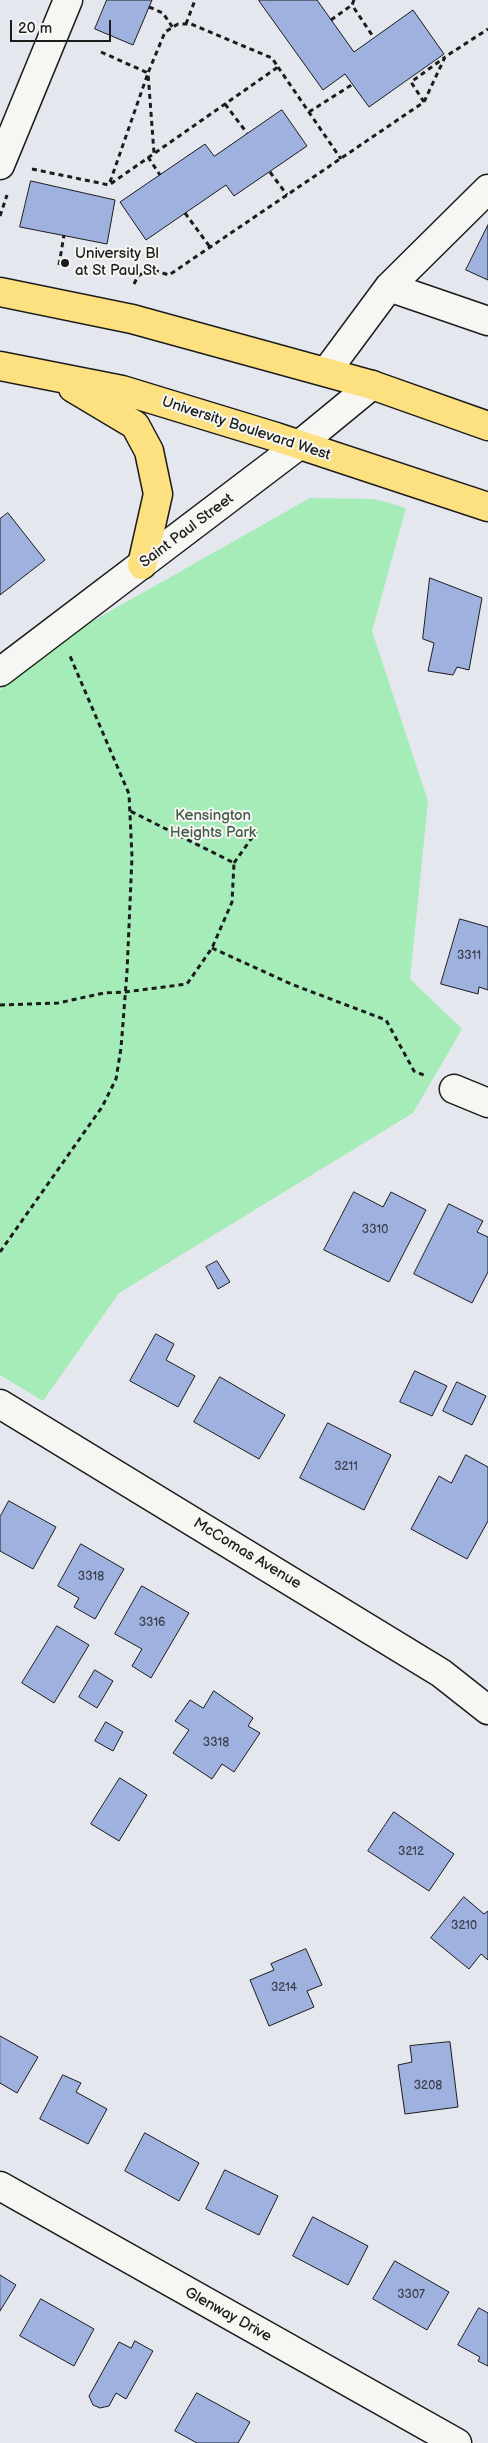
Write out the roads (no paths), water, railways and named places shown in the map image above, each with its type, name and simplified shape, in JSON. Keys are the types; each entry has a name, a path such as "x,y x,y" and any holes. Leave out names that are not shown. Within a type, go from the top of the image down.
{"main road":[{"path":"0,292 132,319 326,372 372,385 488,426"},
{"name":"University Boulevard West","path":"0,366 122,390 299,445 488,507"},
{"path":"50,376 80,391 135,425 149,450 158,494 142,565"}],"street":[{"path":"4,177 68,0"},
{"path":"326,372 389,287 488,189"},
{"path":"389,287 488,321"},
{"name":"Saint Paul Street","path":"0,672 299,445 372,385"},
{"path":"454,1089 488,1103"},
{"name":"McComas Avenue","path":"0,1404 441,1673 488,1710"},
{"name":"Glenway Drive","path":"0,2186 457,2443"}],"place":[{"name":"University Bl at St Paul St","path":"65,263"}],"park label":[{"name":"Kensington Heights Park","path":"213,824"}]}
